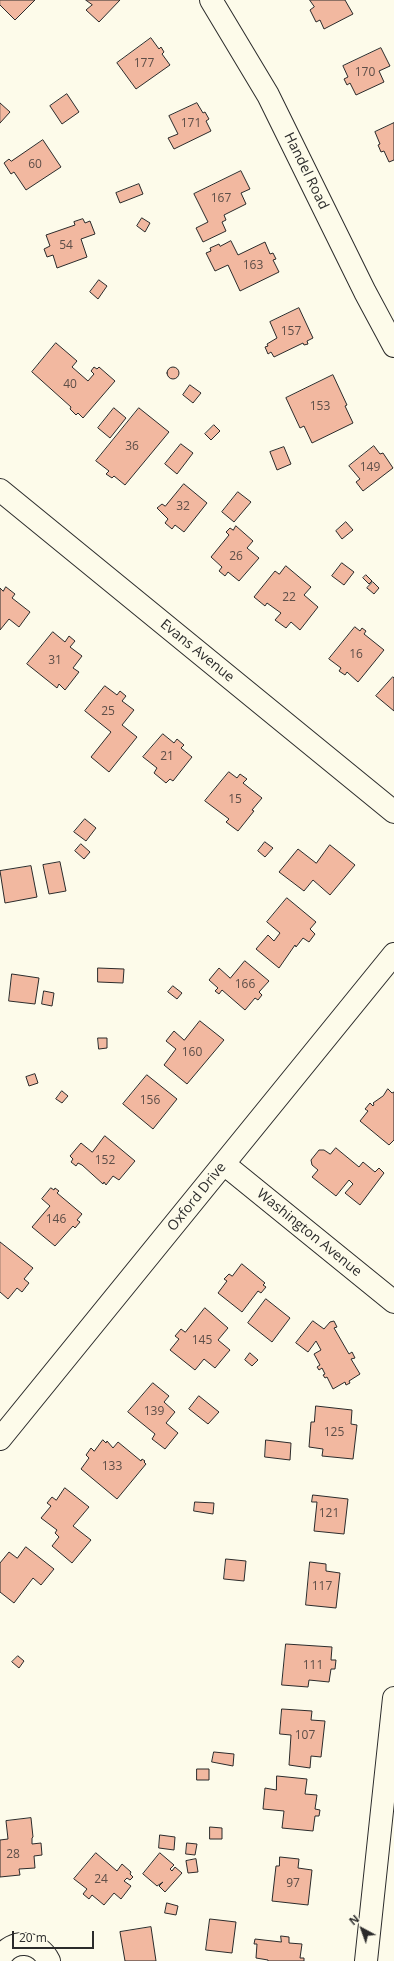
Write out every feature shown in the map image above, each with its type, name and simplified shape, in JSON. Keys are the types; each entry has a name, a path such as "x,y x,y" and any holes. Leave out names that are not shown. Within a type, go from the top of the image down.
{"street":[{"name":"Handel Road","path":"211,0 268,95 365,292 394,346"},
{"name":"Evans Avenue","path":"0,490 394,812"},
{"name":"Oxford Drive","path":"0,1439 394,954"},
{"name":"Washington Avenue","path":"224,1164 394,1302"},
{"path":"366,1961 394,1698"},
{"path":"0,1958 8,1949 23,1944 39,1948 49,1961"}],"building":[{"path":"0,0 35,0 15,20 0,5"},
{"path":"86,0 120,0 99,22 86,10 92,5"},
{"path":"310,0 345,0 353,14 324,29 320,20 316,22 310,10 314,7"},
{"path":"151,38 159,49 161,47 164,52 162,54 170,65 136,89 117,63"},
{"path":"381,48 390,66 379,71 384,82 356,95 350,83 347,85 344,79 348,77 343,66"},
{"path":"67,94 79,112 62,124 50,106"},
{"path":"0,103 10,112 0,123"},
{"path":"197,103 209,119 206,121 211,131 174,149 168,138 178,134 169,116"},
{"path":"394,123 394,160 389,162 384,151 381,152 378,145 380,144 375,132"},
{"path":"43,140 61,167 26,190 14,172 11,174 4,163 9,159 11,161"},
{"path":"241,171 250,189 241,193 246,204 224,215 226,220 222,222 226,231 203,242 196,228 208,222 194,194"},
{"path":"139,184 143,194 120,203 116,193"},
{"path":"142,218 150,223 145,232 137,226"},
{"path":"83,219 85,223 90,221 95,234 81,239 87,257 57,268 53,255 47,257 44,249 50,246 46,235 75,225 74,222"},
{"path":"231,241 238,255 265,242 270,254 273,253 276,259 273,260 279,272 240,291 228,265 215,271 206,253 211,251 210,248 219,244 220,246"},
{"path":"99,280 107,286 98,299 90,292"},
{"path":"299,308 313,338 307,341 308,344 304,345 303,343 274,357 271,352 268,354 265,347 277,338 270,322"},
{"path":"56,343 77,361 72,367 88,381 94,374 91,371 94,367 97,369 99,367 115,381 83,418 78,413 76,415 70,409 71,407 32,372"},
{"path":"173,367 177,369 179,373 177,377 173,379 169,377 167,373 169,369"},
{"path":"333,375 347,405 345,406 353,423 312,443 304,426 300,428 286,398"},
{"path":"190,385 201,393 193,403 183,395"},
{"path":"114,408 126,418 110,438 98,428"},
{"path":"139,408 169,432 125,485 114,476 112,478 106,474 109,471 96,461"},
{"path":"214,425 220,431 211,440 205,434"},
{"path":"181,444 193,453 177,474 165,464"},
{"path":"374,446 380,454 383,453 393,468 363,491 356,482 360,479 349,466"},
{"path":"284,447 291,464 277,470 270,452"},
{"path":"184,484 207,503 184,532 175,525 172,529 165,523 168,519 157,508 162,504 165,506"},
{"path":"238,492 251,502 234,522 222,512"},
{"path":"346,522 353,530 342,539 336,531"},
{"path":"236,526 253,541 247,548 259,558 239,581 228,572 225,576 219,571 222,567 211,557 229,535 226,532 230,528 233,530"},
{"path":"342,563 354,572 344,585 332,576"},
{"path":"286,566 311,587 304,595 318,607 300,630 291,622 286,628 275,620 281,613 267,603 265,606 254,597 275,571 279,574"},
{"path":"366,575 372,581 369,584 363,578"},
{"path":"373,582 379,588 374,594 367,588"},
{"path":"6,587 15,594 12,598 30,612 19,627 9,619 0,630 0,588 3,591"},
{"path":"355,627 360,631 362,628 366,631 364,634 384,650 358,682 347,672 345,675 339,671 341,668 329,659"},
{"path":"53,632 65,642 69,636 75,641 70,647 82,656 73,668 79,672 65,690 59,684 57,688 27,664"},
{"path":"393,677 394,678 394,711 376,696"},
{"path":"105,686 117,695 120,691 126,696 122,701 134,710 122,725 137,737 109,772 91,757 111,732 85,711"},
{"path":"163,734 174,743 177,739 184,745 181,748 192,757 173,781 170,779 166,783 154,773 157,768 143,757"},
{"path":"229,772 237,778 240,774 247,779 243,783 262,798 238,831 226,822 229,819 205,801"},
{"path":"85,819 96,828 86,841 74,832"},
{"path":"265,842 273,848 265,857 258,851"},
{"path":"81,844 90,852 84,859 75,851"},
{"path":"330,845 355,865 330,895 313,880 304,891 279,872 298,849 316,863"},
{"path":"60,862 66,891 49,894 43,865"},
{"path":"31,866 37,897 5,903 0,871"},
{"path":"287,898 316,922 310,929 315,934 309,942 303,938 296,947 295,945 279,968 256,949 268,935 274,941 280,933 267,922"},
{"path":"245,961 269,981 259,992 262,995 258,1000 255,998 245,1010 222,990 219,994 215,991 218,988 209,980 219,968 230,978"},
{"path":"98,968 124,969 123,983 98,982"},
{"path":"12,974 39,978 35,1004 9,1001"},
{"path":"173,986 182,993 177,999 168,992"},
{"path":"44,991 54,993 52,1006 42,1004"},
{"path":"200,1021 224,1040 187,1084 164,1065 176,1049 166,1041 174,1031 184,1040"},
{"path":"98,1038 107,1038 107,1048 99,1049"},
{"path":"35,1074 38,1083 29,1086 26,1077"},
{"path":"147,1075 177,1099 153,1129 123,1104"},
{"path":"388,1089 392,1093 394,1092 394,1140 389,1145 360,1121 368,1111 365,1109 370,1103 373,1106 373,1103 383,1096"},
{"path":"62,1091 68,1096 62,1103 56,1099"},
{"path":"105,1136 135,1161 119,1180 113,1176 106,1185 82,1165 78,1163 76,1166 71,1162 73,1159 70,1156 81,1143 92,1152"},
{"path":"336,1148 359,1167 363,1162 375,1172 379,1168 384,1173 360,1205 345,1193 353,1184 349,1180 336,1196 312,1177 318,1170 312,1165 311,1160 319,1150 324,1150 330,1154"},
{"path":"51,1188 54,1190 55,1188 59,1191 57,1193 82,1214 77,1220 80,1222 75,1228 73,1226 55,1246 32,1227 50,1206 42,1199"},
{"path":"0,1242 33,1268 24,1279 29,1283 22,1292 17,1288 8,1299 0,1292"},
{"path":"242,1264 265,1283 263,1285 266,1287 261,1293 258,1291 242,1312 218,1293 227,1281 224,1279 229,1274 232,1276"},
{"path":"266,1299 290,1318 272,1342 248,1323"},
{"path":"205,1308 228,1328 218,1340 230,1350 215,1368 204,1359 195,1370 170,1350 179,1339 175,1336 181,1329 185,1332"},
{"path":"313,1321 324,1329 330,1322 334,1321 337,1327 334,1328 349,1354 352,1352 355,1358 351,1359 360,1374 349,1381 350,1383 346,1385 345,1382 333,1389 327,1377 325,1378 323,1375 325,1374 322,1368 319,1370 317,1367 320,1365 314,1354 321,1350 316,1341 308,1352 296,1343"},
{"path":"250,1353 258,1360 252,1366 245,1360"},
{"path":"153,1383 169,1396 164,1402 175,1412 166,1423 178,1433 165,1449 152,1439 155,1434 128,1412"},
{"path":"199,1396 219,1412 208,1424 189,1409"},
{"path":"316,1406 352,1410 351,1424 357,1425 353,1459 322,1456 323,1449 309,1447 311,1422 314,1422"},
{"path":"103,1440 106,1443 107,1441 113,1448 118,1442 141,1461 142,1459 145,1461 144,1462 146,1464 117,1499 81,1469 89,1458 86,1455 91,1448 94,1451"},
{"path":"266,1440 291,1443 290,1460 265,1457"},
{"path":"65,1488 89,1507 73,1526 91,1540 72,1563 52,1546 59,1537 55,1533 57,1530 41,1518 51,1506 47,1503 52,1497 56,1500"},
{"path":"313,1495 348,1499 344,1534 314,1531 317,1502 312,1502"},
{"path":"195,1502 214,1503 213,1514 194,1511"},
{"path":"26,1547 54,1569 41,1585 33,1578 14,1603 0,1592 0,1563 9,1552 17,1558"},
{"path":"226,1559 246,1561 244,1581 224,1579"},
{"path":"310,1562 326,1564 326,1571 340,1573 336,1608 306,1605"},
{"path":"286,1644 332,1647 331,1660 336,1660 335,1669 331,1669 329,1682 309,1680 308,1687 282,1685"},
{"path":"18,1656 24,1661 19,1668 12,1662"},
{"path":"282,1709 312,1711 311,1720 325,1721 321,1757 311,1756 310,1768 289,1765 291,1735 280,1734"},
{"path":"214,1752 234,1754 233,1766 212,1762"},
{"path":"197,1769 209,1769 209,1780 197,1780"},
{"path":"277,1776 307,1779 305,1794 317,1795 315,1809 320,1810 319,1816 315,1816 313,1831 282,1828 284,1811 263,1809 265,1788 276,1790"},
{"path":"31,1818 33,1837 32,1844 41,1843 42,1855 34,1856 35,1868 19,1869 20,1875 0,1877 0,1840 8,1839 6,1821"},
{"path":"210,1827 222,1828 222,1839 210,1839"},
{"path":"160,1835 175,1837 174,1850 159,1848"},
{"path":"187,1843 197,1844 195,1855 186,1854"},
{"path":"96,1853 117,1871 122,1864 131,1872 130,1874 133,1877 130,1880 127,1878 124,1881 131,1886 121,1899 114,1893 104,1905 92,1895 89,1899 83,1894 87,1889 74,1879"},
{"path":"160,1853 174,1865 170,1869 172,1871 175,1867 182,1873 165,1892 159,1886 163,1882 157,1886 143,1874"},
{"path":"280,1857 299,1859 298,1868 312,1870 308,1905 272,1901 276,1866 279,1866"},
{"path":"196,1859 198,1872 188,1873 186,1861"},
{"path":"167,1903 178,1906 176,1915 165,1913"},
{"path":"210,1919 236,1922 232,1953 206,1950"},
{"path":"151,1927 156,1961 125,1961 120,1932"},
{"path":"281,1936 289,1937 289,1943 302,1944 300,1958 304,1958 304,1961 268,1961 256,1958 257,1944 254,1944 255,1939 281,1942"}]}
